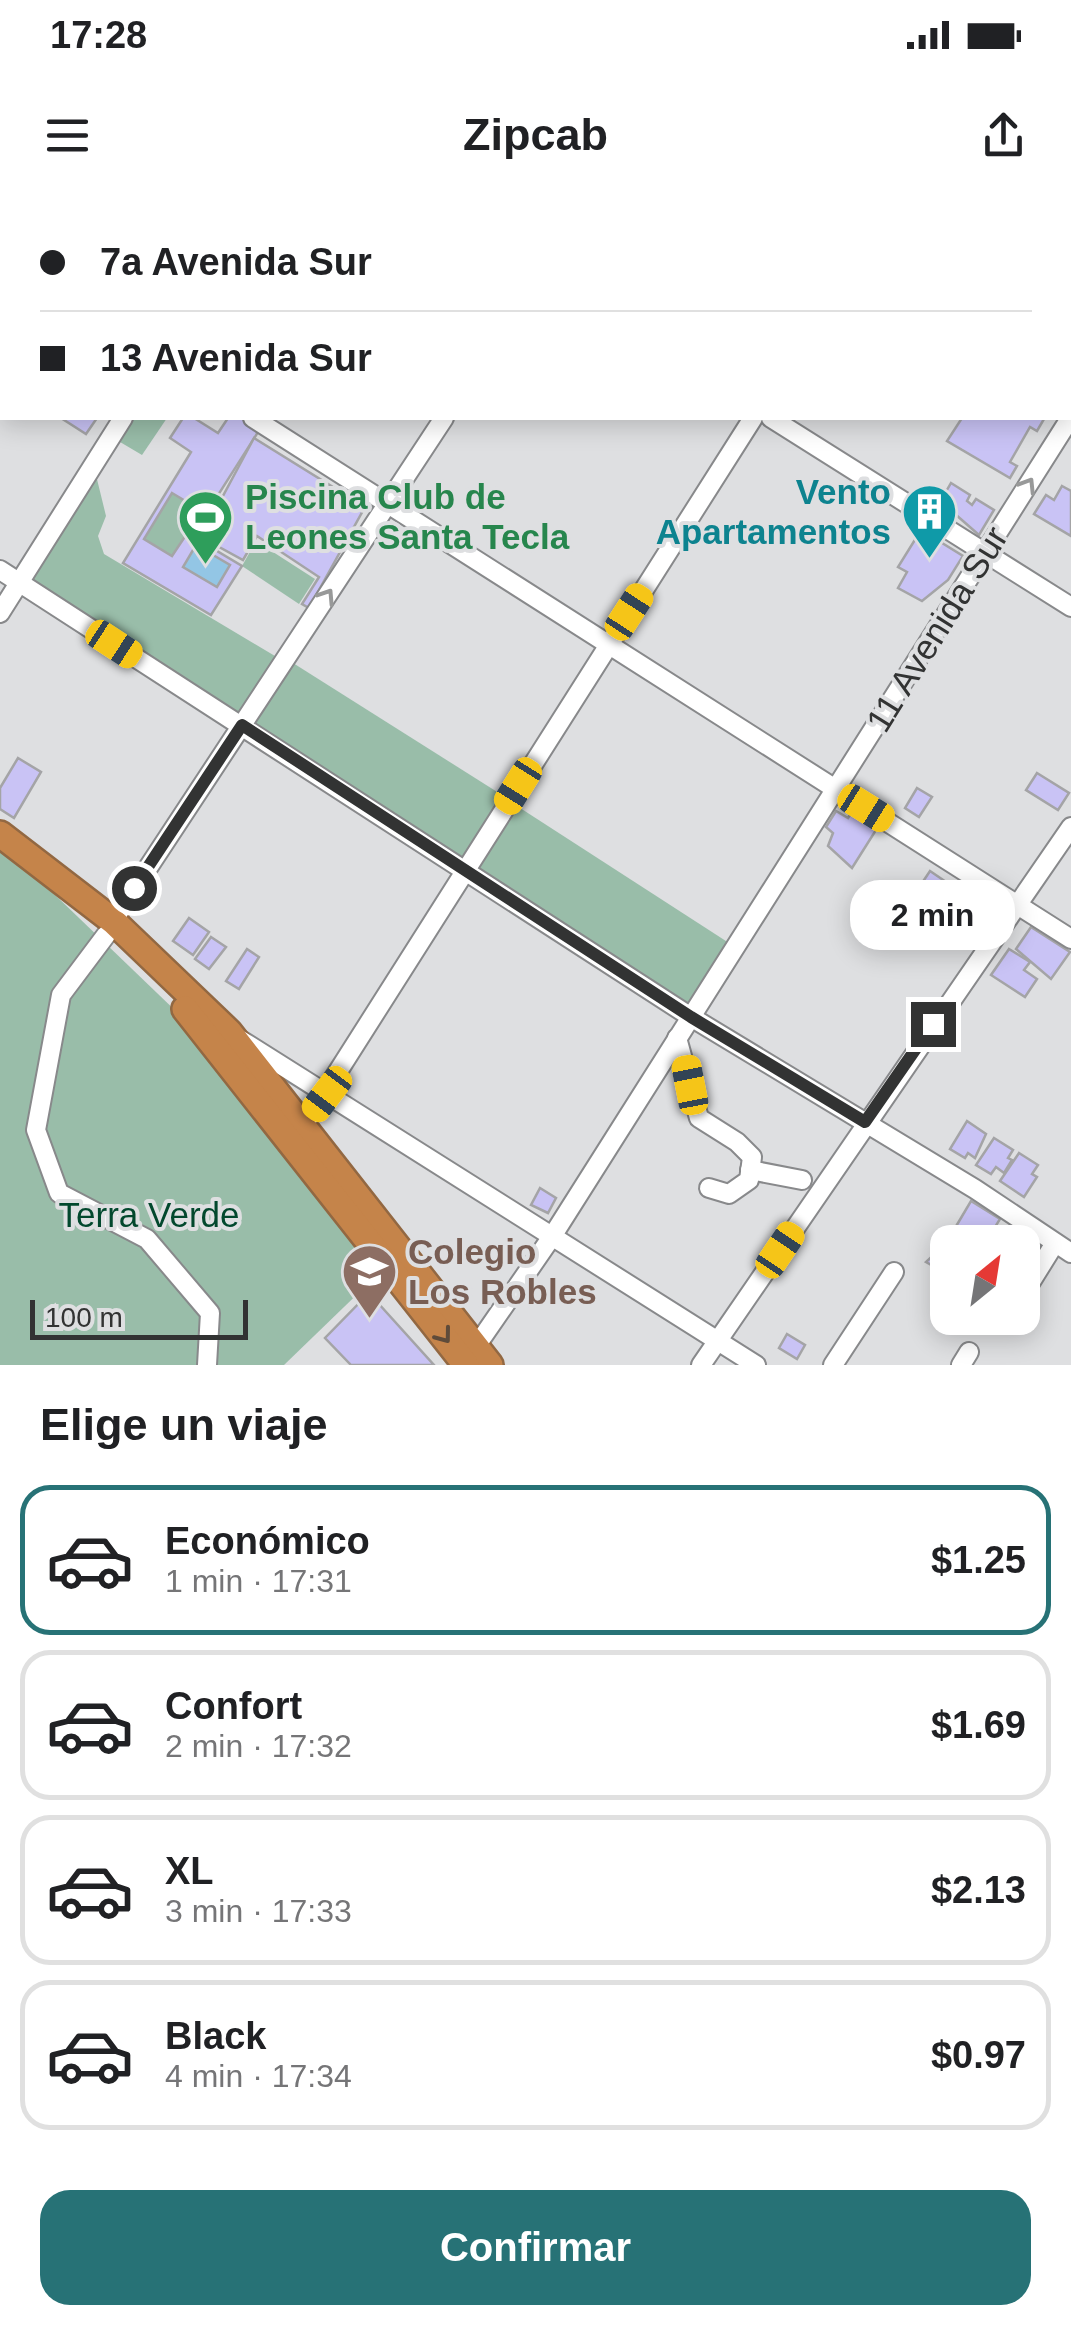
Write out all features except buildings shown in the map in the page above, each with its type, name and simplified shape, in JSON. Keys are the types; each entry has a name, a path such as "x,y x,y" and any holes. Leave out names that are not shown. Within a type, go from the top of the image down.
{"highway":[{"path":"0,834 229,1032 304,1124 478,1358"},
{"path":"0,856 110,928 188,1012 478,1358"}],"street":[{"path":"0,613 122,420"},
{"path":"256,420 1071,939"},
{"path":"207,1365 210,1312 147,1239 59,1193 36,1130 61,995 110,928 443,420"},
{"path":"304,1124 327,1094 751,420"},
{"path":"774,420 1071,607"},
{"name":"11 Avenida Sur","path":"478,1358 1069,420"},
{"path":"0,570 691,1017 1063,1248 1040,1275"},
{"path":"701,1365 1071,827"},
{"path":"229,1032 756,1365"},
{"path":"678,1038 699,1118 752,1157 748,1180 729,1194 708,1188"},
{"path":"750,1170 802,1180"},
{"path":"833,1365 894,1272"}],"green space":[{"path":"128,420 166,420 142,455 115,439"},
{"path":"95,471 106,516 98,536 104,554 280,659 242,718 26,582"},
{"path":"172,493 202,511 172,556 144,539"},
{"path":"256,541 315,579 299,604 242,566"},
{"path":"293,663 502,795 460,861 252,724"},
{"path":"517,806 729,943 688,1006 476,868"},
{"name":"Terra Verde","path":"0,842 183,1018 377,1267 374,1278 284,1365 0,1365"}],"water":[{"name":"Piscina Club de Leones Santa Tecla","path":"196,545 230,565 217,587 183,567"}],"place":[{"name":"Vento Apartamentos","path":"930,561"},
{"name":"Piscina Club de Leones Santa Tecla","path":"206,566"},
{"name":"Colegio Los Robles","path":"369,1321"}],"route":[{"path":"134,888 242,725 691,1017 865,1122 933,1024"}]}
